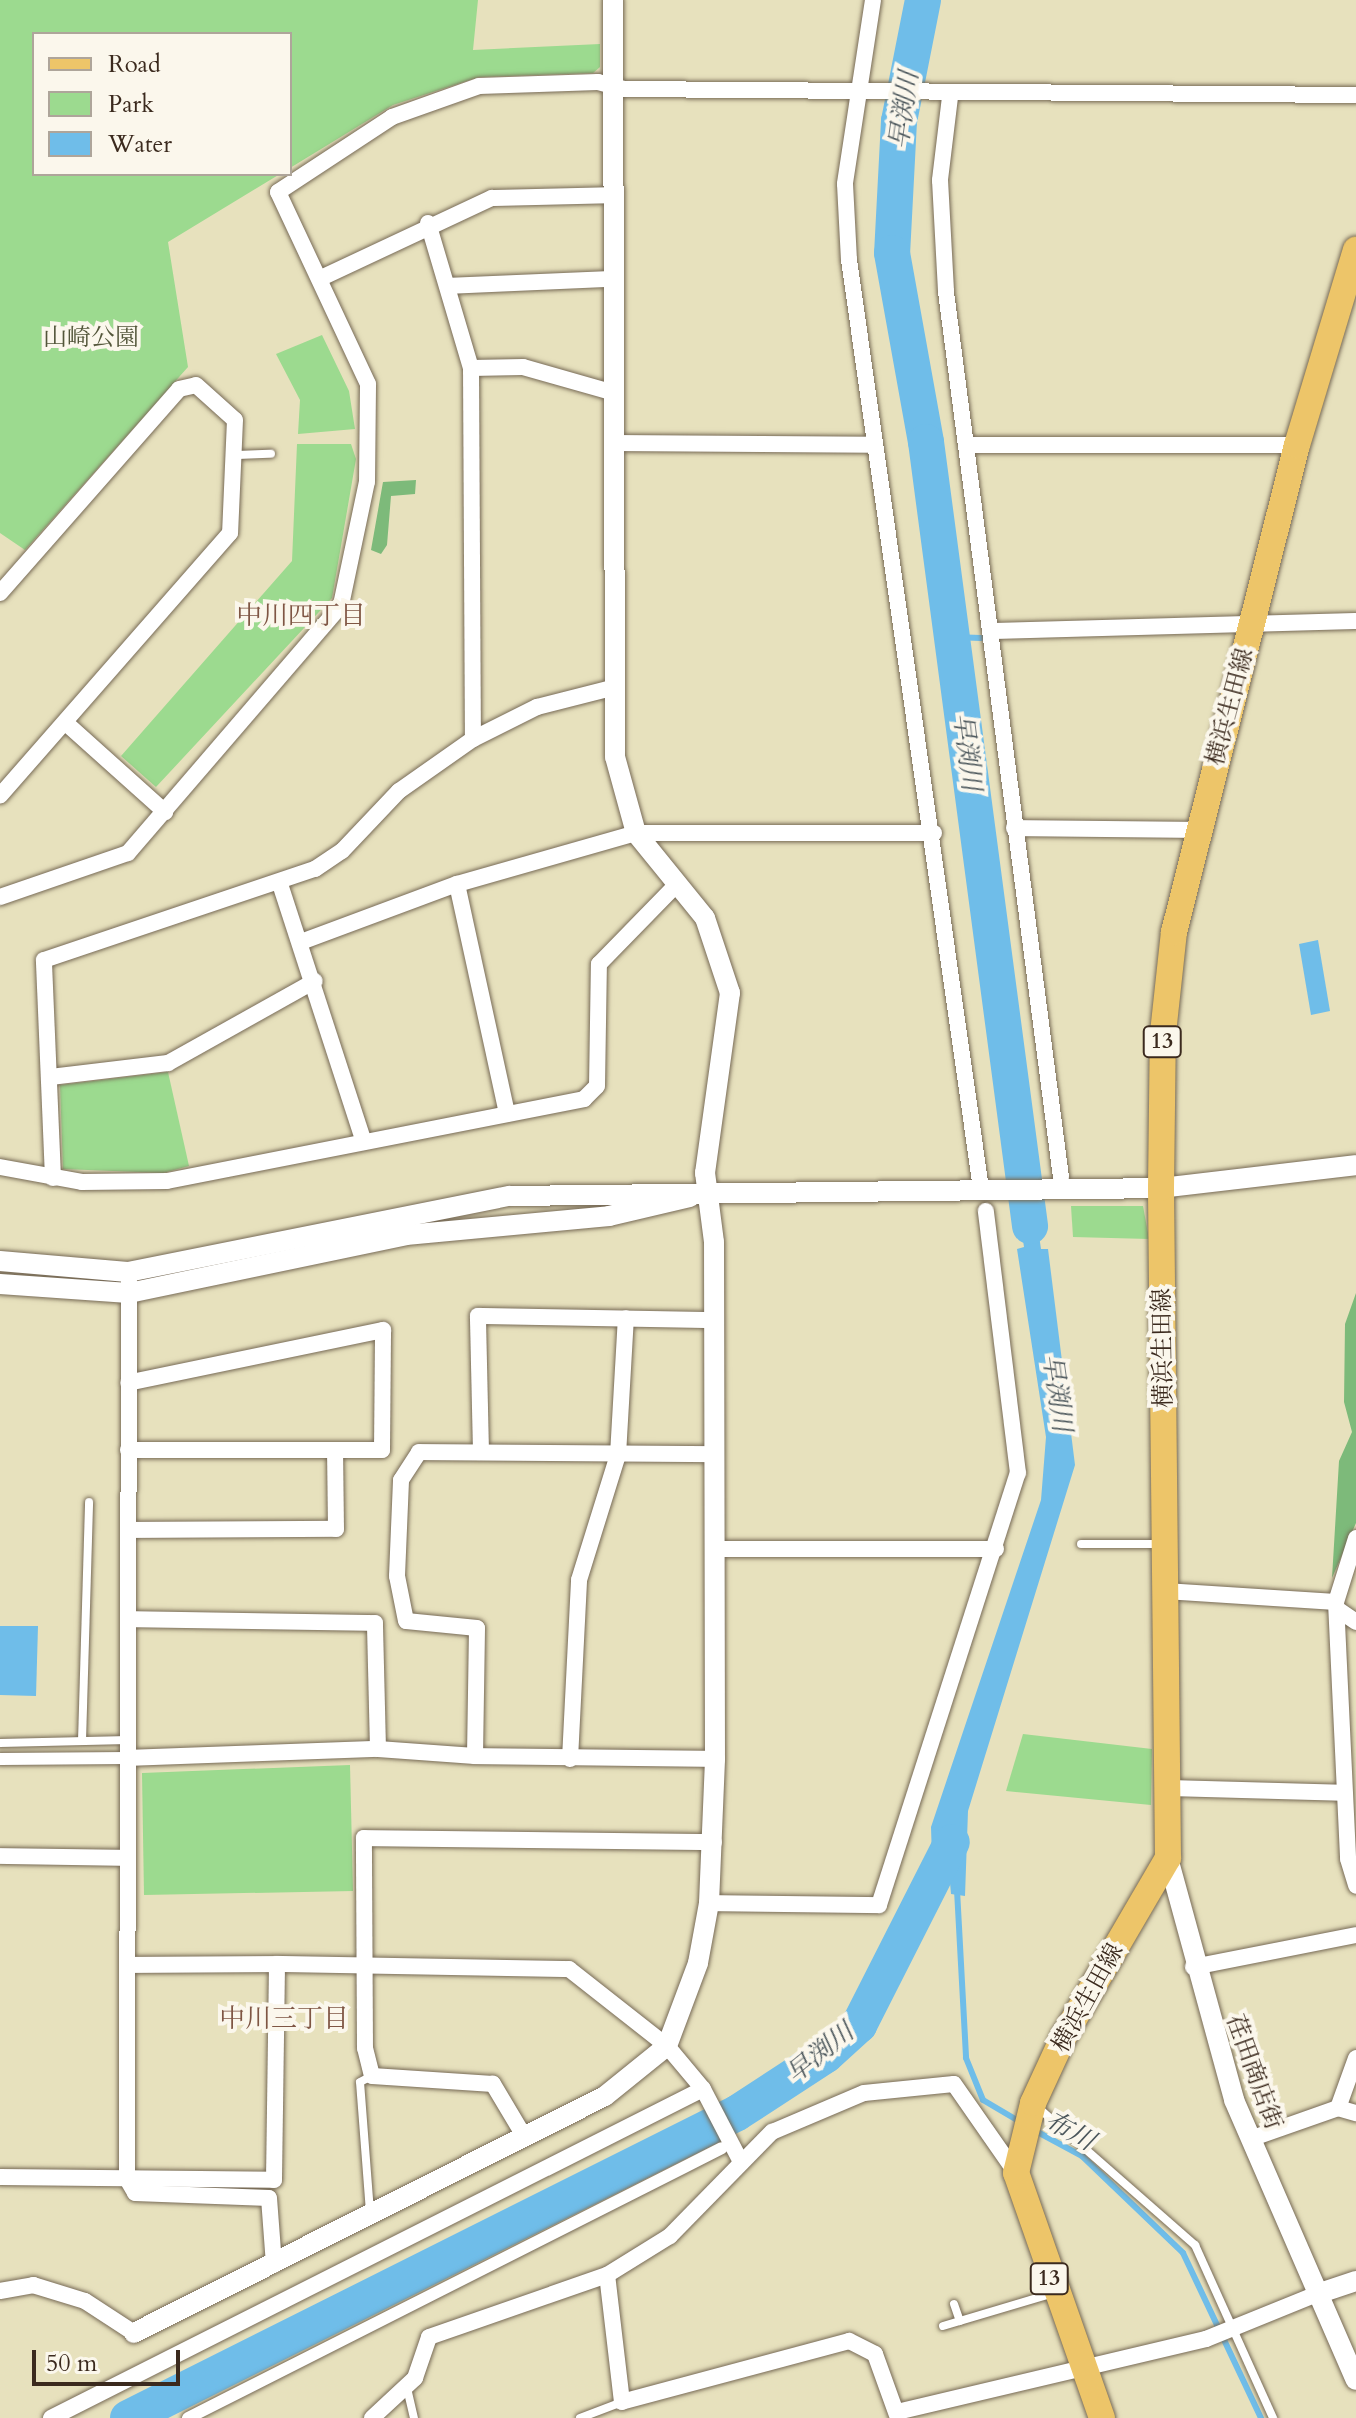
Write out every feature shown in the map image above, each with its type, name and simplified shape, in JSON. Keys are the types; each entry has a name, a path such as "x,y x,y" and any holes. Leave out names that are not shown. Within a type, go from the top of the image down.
{"main road":[{"name":"横浜生田線","path":"1102,2418 1054,2292 1016,2173 1022,2136 1033,2103 1168,1858 1161,1188 1163,1033 1196,830 1297,445 1356,250"}],"street":[{"path":"0,2291 46,2289 85,2301 134,2333 372,2219 524,2136 605,2096 667,2046 689,2001 709,1903 714,1842 716,1454 708,1189 730,993 720,943 636,833 618,778 612,688 609,279 613,0"},
{"path":"873,0 855,88 845,184 873,445 934,833 981,1189"},
{"path":"0,897 128,853 341,605 367,482 368,384 321,278 279,206 286,182 392,117 479,86 1356,95"},
{"path":"951,93 940,180 945,278 1062,1184"},
{"path":"321,278 428,223 492,198 611,195"},
{"path":"428,223 471,368 473,739"},
{"path":"448,286 609,279"},
{"path":"471,368 523,367 611,392"},
{"path":"0,593 188,384 235,420 230,533 67,724 0,796"},
{"path":"612,443 873,445"},
{"path":"968,445 1297,445"},
{"path":"993,631 1251,627 1356,621"},
{"path":"53,1178 44,960 280,884 342,851 399,791 473,739 537,707 612,688"},
{"path":"67,724 165,812"},
{"path":"1014,828 1196,830"},
{"path":"301,942 457,884 636,833 934,833"},
{"path":"280,884 315,981 364,1142"},
{"path":"457,884 507,1114"},
{"path":"0,1167 53,1178 167,1181 507,1114 595,1091 599,964 676,885"},
{"path":"50,1077 168,1063 315,981"},
{"path":"0,1261 128,1272 456,1203 708,1189 981,1189 1062,1184 1161,1188 1356,1165"},
{"path":"0,1284 129,1293 406,1235 609,1216 708,1189"},
{"path":"709,1903 879,1905 996,1549 1020,1453 986,1211"},
{"path":"128,1272 127,2179 135,2193 269,2198 274,2265"},
{"path":"481,1452 478,1316 711,1320"},
{"path":"570,1759 579,1580 618,1455 626,1318"},
{"path":"128,1383 383,1330 382,1450 128,1450"},
{"path":"128,1530 336,1529 335,1451"},
{"path":"475,1756 477,1628 406,1621 397,1576 401,1480 419,1452 716,1454"},
{"path":"1356,1538 1336,1606 1343,1793 1356,1886"},
{"path":"716,1549 996,1549"},
{"path":"1165,1591 1336,1606 1356,1622"},
{"path":"128,1619 375,1623 378,1749"},
{"path":"0,1759 378,1749 570,1759 715,1759"},
{"path":"1168,1788 1343,1793"},
{"path":"524,2136 493,2084 372,2076 365,1967 364,1838 714,1842"},
{"path":"0,1856 127,1858"},
{"name":"荏田商店街","path":"1168,1858 1193,1967 1250,2139 1356,2380"},
{"path":"1193,1967 1356,1935"},
{"path":"0,2177 274,2180 277,1964"},
{"path":"127,1965 569,1969 667,2046 703,2089 726,2145 741,2162"},
{"path":"1338,2108 1356,2058"},
{"path":"372,2418 406,2386 429,2337 607,2275 670,2236 772,2132 851,2099 932,2082 954,2084 1016,2173"},
{"path":"51,2418 703,2089"},
{"path":"1250,2139 1338,2108 1356,2113"},
{"path":"188,2418 726,2145"},
{"path":"607,2275 622,2402 849,2341 875,2354 897,2415 1206,2339 1356,2281"}],"lane":[{"path":"235,455 271,454"},
{"path":"82,1741 89,1502"},
{"path":"1081,1544 1164,1544"},
{"path":"0,1743 128,1740"},
{"path":"372,2076 360,2082 372,2219"},
{"path":"1033,2103 1069,2127 1195,2245 1230,2331 1273,2418"},
{"path":"943,2326 1054,2292"},
{"path":"954,2304 960,2321"},
{"path":"406,2386 414,2418"},
{"path":"580,2418 622,2402"}],"green space":[{"name":"山崎公園","path":"0,0 478,0 473,50 600,44 600,67 593,73 479,77 393,105 292,167 292,32 32,32 32,176 277,176 168,242 188,367 25,550 0,533"},
{"path":"322,335 349,391 355,429 298,434 300,400 276,354"},
{"path":"297,444 351,444 356,459 332,598 156,787 121,756 292,561"},
{"path":"416,480 415,494 391,496 387,545 381,554 371,550 383,482"},
{"path":"168,1072 189,1166 163,1173 63,1169 60,1085"},
{"path":"1071,1206 1143,1206 1149,1239 1073,1237"},
{"path":"1356,1293 1356,1523 1332,1578 1339,1461 1352,1432 1344,1402 1345,1324"},
{"path":"1023,1734 1152,1749 1151,1805 1006,1791"},
{"path":"350,1765 353,1891 144,1895 142,1773"}],"water":[{"path":"1318,940 1330,1011 1311,1015 1299,944"},
{"path":"1033,1194 1041,1249 1048,1249 1075,1465 968,1811 965,1896 951,1894 949,1871 943,1889 921,1877 932,1859 931,1827 1041,1500 1046,1437 1017,1249 1024,1247 1016,1195"},
{"path":"0,1626 38,1626 36,1696 0,1695"}],"waterway":[{"name":"早渕川","path":"923,0 899,121 892,253 926,442 1030,1226"},
{"path":"951,637 981,638"},
{"name":"早渕川","path":"128,2418 737,2113 826,2055 859,2025 952,1842"},
{"name":"布川","path":"957,1890 966,2058 983,2100 1022,2123"},
{"name":"布川","path":"1032,2129 1082,2156 1183,2253 1261,2418"}],"district":[{"name":"中川四丁目","path":"301,616"},
{"name":"中川三丁目","path":"284,2019"}]}
